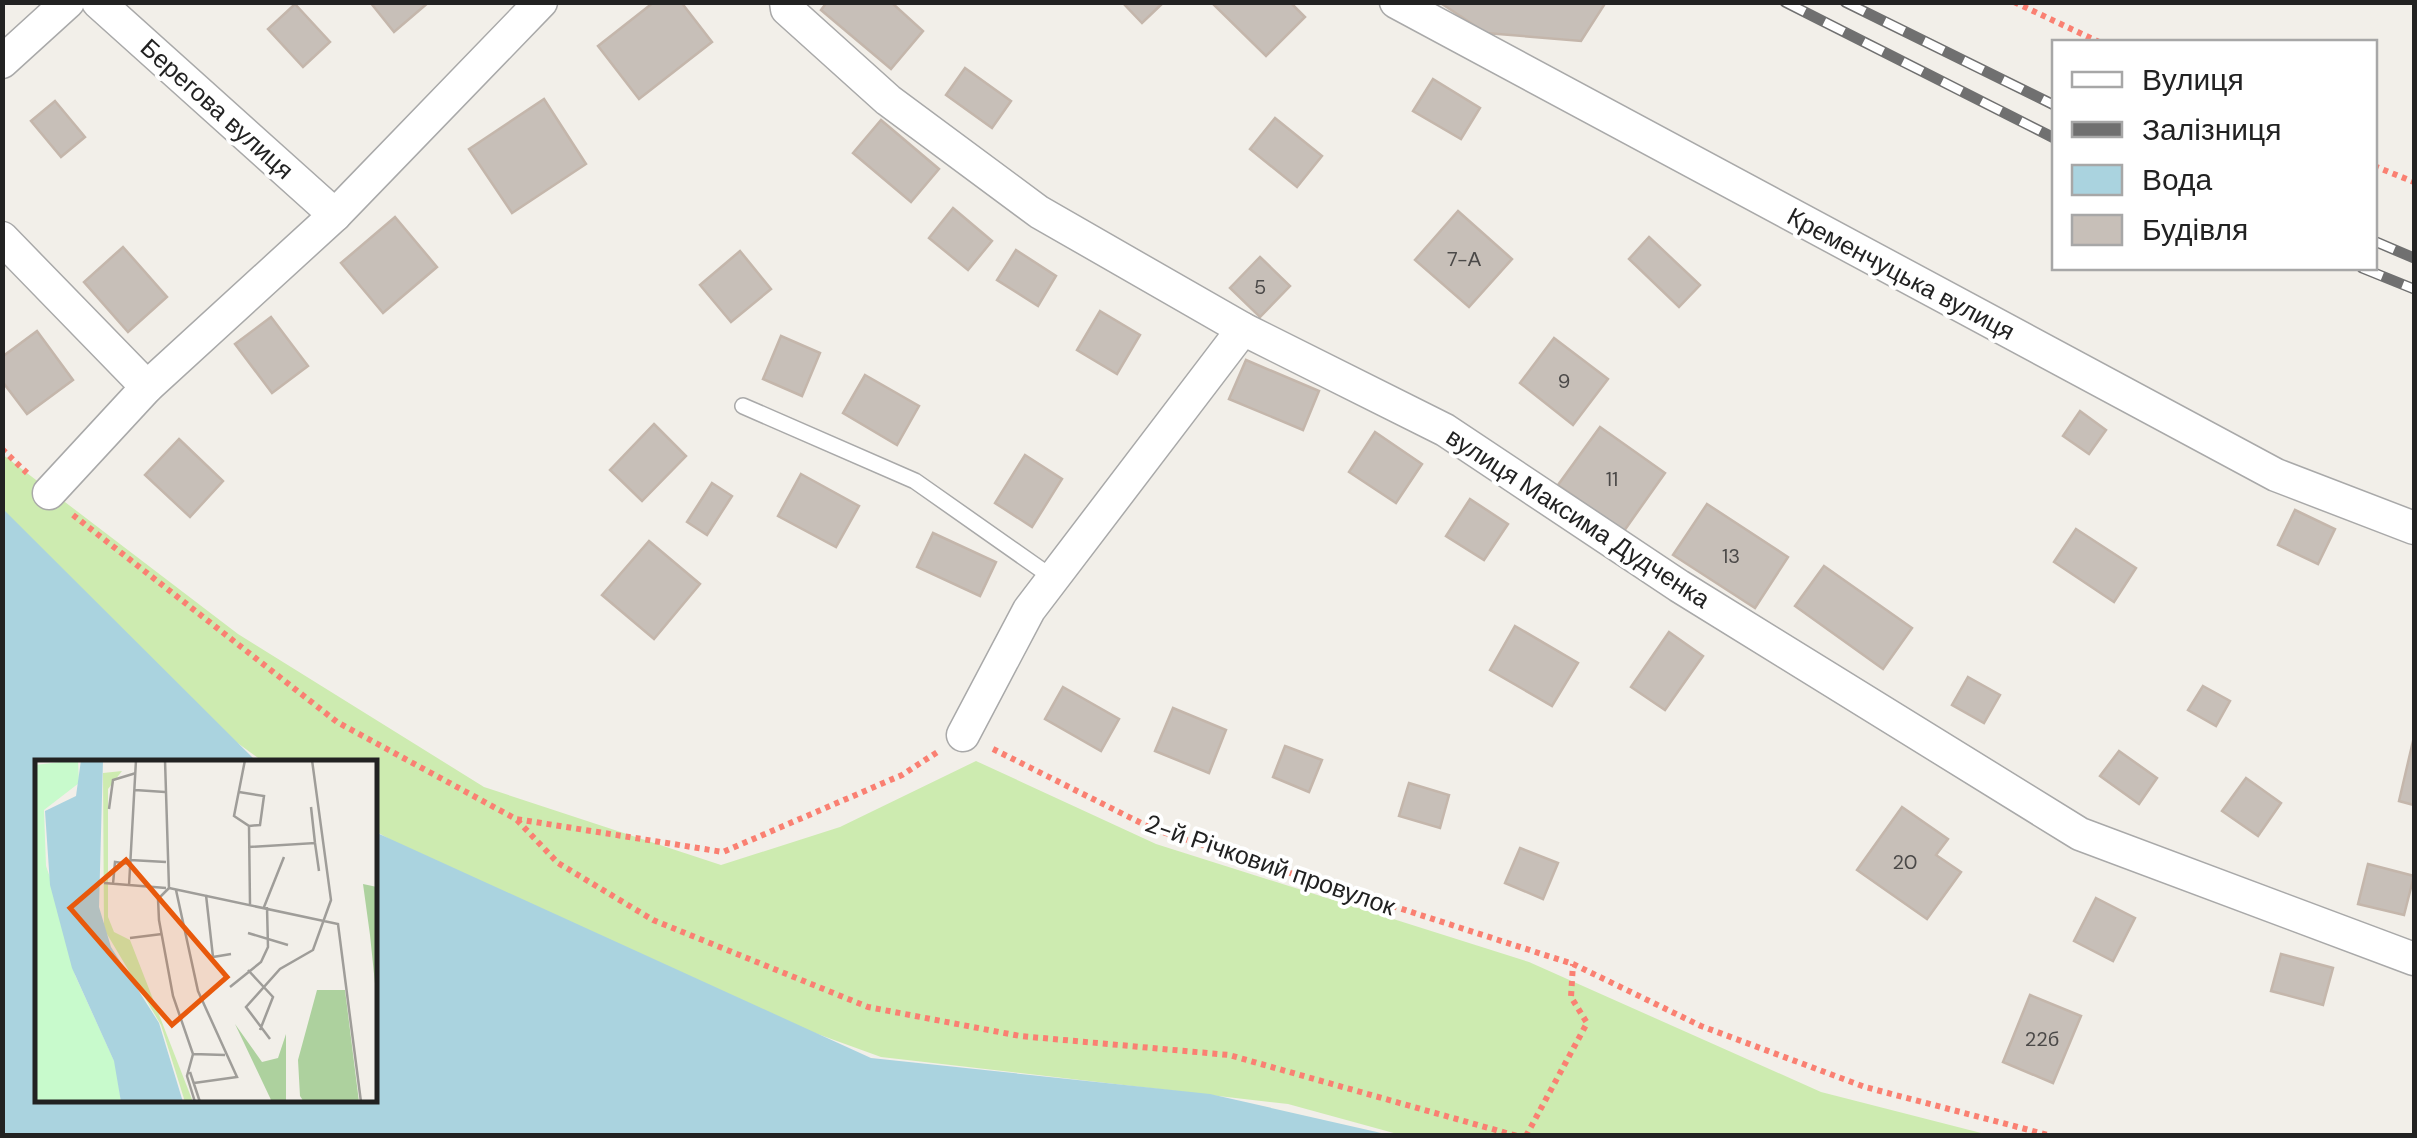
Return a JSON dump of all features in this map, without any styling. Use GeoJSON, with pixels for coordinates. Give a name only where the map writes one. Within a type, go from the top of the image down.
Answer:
{"type":"FeatureCollection","features":[{"type":"Feature","properties":{"kind":"street"},"geometry":{"type":"LineString","coordinates":[[2,62],[68,2]]}},
{"type":"Feature","properties":{"kind":"street","name":"Берегова вулиця"},"geometry":{"type":"LineString","coordinates":[[98,2],[335,215]]}},
{"type":"Feature","properties":{"kind":"street"},"geometry":{"type":"LineString","coordinates":[[49,494],[147,388],[335,215],[541,2]]}},
{"type":"Feature","properties":{"kind":"street","name":"вулиця Максима Дудченка"},"geometry":{"type":"LineString","coordinates":[[786,2],[787,9],[888,100],[1039,212],[1244,329],[1445,430],[1680,586],[2080,834],[2414,958]]}},
{"type":"Feature","properties":{"kind":"street","name":"Кременчуцька вулиця"},"geometry":{"type":"LineString","coordinates":[[1396,2],[2276,476],[2414,528]]}},
{"type":"Feature","properties":{"kind":"street"},"geometry":{"type":"LineString","coordinates":[[2,238],[147,388]]}},
{"type":"Feature","properties":{"kind":"street"},"geometry":{"type":"LineString","coordinates":[[963,735],[1029,610],[1244,329]]}},
{"type":"Feature","properties":{"kind":"lane"},"geometry":{"type":"LineString","coordinates":[[743,406],[915,482],[1053,578]]}},
{"type":"Feature","properties":{"kind":"path"},"geometry":{"type":"LineString","coordinates":[[2014,2],[2095,40]]}},
{"type":"Feature","properties":{"kind":"path"},"geometry":{"type":"LineString","coordinates":[[2377,167],[2414,182]]}},
{"type":"Feature","properties":{"kind":"path"},"geometry":{"type":"LineString","coordinates":[[2,450],[98,540],[337,722],[516,818],[558,863],[653,920],[868,1007],[1020,1036],[1229,1054],[1517,1136]]}},
{"type":"Feature","properties":{"kind":"path"},"geometry":{"type":"LineString","coordinates":[[516,818],[723,852],[902,774],[963,735]]}},
{"type":"Feature","properties":{"kind":"path","name":"2-й Річковий провулок"},"geometry":{"type":"LineString","coordinates":[[963,735],[1154,829],[1573,964],[1701,1026],[1865,1087],[2052,1136]]}},
{"type":"Feature","properties":{"kind":"path"},"geometry":{"type":"LineString","coordinates":[[1526,1136],[1587,1023],[1571,997],[1573,964]]}},
{"type":"Feature","properties":{"kind":"green space"},"geometry":{"type":"Polygon","coordinates":[[[2,454],[238,634],[484,787],[721,865],[840,827],[976,761],[1156,844],[1529,962],[1821,1092],[1989,1135],[1401,1135],[1288,1104],[881,1057],[583,949],[378,833],[378,760],[261,760],[180,701],[3,517],[2,454]]]}},
{"type":"Feature","properties":{"kind":"water"},"geometry":{"type":"Polygon","coordinates":[[[2,508],[255,760],[35,760],[35,1103],[378,1103],[378,833],[871,1058],[1210,1094],[1390,1135],[3,1135],[2,508]]]}},
{"type":"Feature","properties":{"kind":"building"},"geometry":{"type":"Polygon","coordinates":[[[370,2],[429,2],[394,32],[370,2]]]}},
{"type":"Feature","properties":{"kind":"building"},"geometry":{"type":"Polygon","coordinates":[[[654,2],[681,2],[712,42],[639,99],[598,46],[654,2]]]}},
{"type":"Feature","properties":{"kind":"building"},"geometry":{"type":"Polygon","coordinates":[[[827,2],[891,2],[923,31],[891,69],[821,10],[827,2]]]}},
{"type":"Feature","properties":{"kind":"building"},"geometry":{"type":"Polygon","coordinates":[[[1122,2],[1164,2],[1142,23],[1122,2]]]}},
{"type":"Feature","properties":{"kind":"building"},"geometry":{"type":"Polygon","coordinates":[[[1211,2],[1290,2],[1305,17],[1266,56],[1211,2]]]}},
{"type":"Feature","properties":{"kind":"building"},"geometry":{"type":"Polygon","coordinates":[[[1439,2],[1606,2],[1581,41],[1486,33],[1439,2]]]}},
{"type":"Feature","properties":{"kind":"building"},"geometry":{"type":"Polygon","coordinates":[[[295,4],[330,42],[303,67],[268,29],[295,4]]]}},
{"type":"Feature","properties":{"kind":"building"},"geometry":{"type":"Polygon","coordinates":[[[965,68],[1011,101],[992,128],[946,95],[965,68]]]}},
{"type":"Feature","properties":{"kind":"building"},"geometry":{"type":"Polygon","coordinates":[[[1433,79],[1480,108],[1461,139],[1413,111],[1433,79]]]}},
{"type":"Feature","properties":{"kind":"building"},"geometry":{"type":"Polygon","coordinates":[[[544,99],[586,164],[512,213],[469,149],[544,99]]]}},
{"type":"Feature","properties":{"kind":"building"},"geometry":{"type":"Polygon","coordinates":[[[55,101],[85,137],[61,157],[31,121],[55,101]]]}},
{"type":"Feature","properties":{"kind":"building"},"geometry":{"type":"Polygon","coordinates":[[[1275,118],[1322,156],[1297,187],[1250,149],[1275,118]]]}},
{"type":"Feature","properties":{"kind":"building"},"geometry":{"type":"Polygon","coordinates":[[[881,120],[939,169],[911,202],[853,153],[881,120]]]}},
{"type":"Feature","properties":{"kind":"building"},"geometry":{"type":"Polygon","coordinates":[[[953,208],[992,241],[968,270],[929,238],[953,208]]]}},
{"type":"Feature","properties":{"kind":"building"},"geometry":{"type":"Polygon","coordinates":[[[1458,211],[1512,259],[1469,307],[1415,260],[1458,211]]]}},
{"type":"Feature","properties":{"kind":"building"},"geometry":{"type":"Polygon","coordinates":[[[395,217],[437,267],[383,313],[341,263],[395,217]]]}},
{"type":"Feature","properties":{"kind":"building"},"geometry":{"type":"Polygon","coordinates":[[[1649,237],[1700,285],[1679,307],[1629,259],[1649,237]]]}},
{"type":"Feature","properties":{"kind":"building"},"geometry":{"type":"Polygon","coordinates":[[[123,247],[167,297],[128,332],[84,282],[123,247]]]}},
{"type":"Feature","properties":{"kind":"building"},"geometry":{"type":"Polygon","coordinates":[[[1016,250],[1056,276],[1038,306],[997,280],[1016,250]]]}},
{"type":"Feature","properties":{"kind":"building"},"geometry":{"type":"Polygon","coordinates":[[[740,251],[771,289],[731,322],[700,285],[740,251]]]}},
{"type":"Feature","properties":{"kind":"building"},"geometry":{"type":"Polygon","coordinates":[[[1260,257],[1290,286],[1260,317],[1230,288],[1260,257]]]}},
{"type":"Feature","properties":{"kind":"building"},"geometry":{"type":"Polygon","coordinates":[[[1100,311],[1140,335],[1117,374],[1077,350],[1100,311]]]}},
{"type":"Feature","properties":{"kind":"building"},"geometry":{"type":"Polygon","coordinates":[[[271,317],[308,366],[272,393],[235,344],[271,317]]]}},
{"type":"Feature","properties":{"kind":"building"},"geometry":{"type":"Polygon","coordinates":[[[37,331],[73,380],[27,414],[2,381],[2,357],[37,331]]]}},
{"type":"Feature","properties":{"kind":"building"},"geometry":{"type":"Polygon","coordinates":[[[781,336],[820,353],[802,396],[763,379],[781,336]]]}},
{"type":"Feature","properties":{"kind":"building"},"geometry":{"type":"Polygon","coordinates":[[[1554,338],[1608,379],[1573,425],[1520,383],[1554,338]]]}},
{"type":"Feature","properties":{"kind":"building"},"geometry":{"type":"Polygon","coordinates":[[[1246,360],[1319,391],[1303,430],[1229,399],[1246,360]]]}},
{"type":"Feature","properties":{"kind":"building"},"geometry":{"type":"Polygon","coordinates":[[[865,375],[919,406],[897,445],[843,413],[865,375]]]}},
{"type":"Feature","properties":{"kind":"building"},"geometry":{"type":"Polygon","coordinates":[[[2080,411],[2106,430],[2089,454],[2063,436],[2080,411]]]}},
{"type":"Feature","properties":{"kind":"building"},"geometry":{"type":"Polygon","coordinates":[[[654,424],[686,456],[642,501],[610,470],[654,424]]]}},
{"type":"Feature","properties":{"kind":"building"},"geometry":{"type":"Polygon","coordinates":[[[1600,427],[1665,473],[1624,531],[1558,485],[1600,427]]]}},
{"type":"Feature","properties":{"kind":"building"},"geometry":{"type":"Polygon","coordinates":[[[1375,432],[1422,464],[1396,503],[1349,472],[1375,432]]]}},
{"type":"Feature","properties":{"kind":"building"},"geometry":{"type":"Polygon","coordinates":[[[179,439],[223,481],[190,517],[145,475],[179,439]]]}},
{"type":"Feature","properties":{"kind":"building"},"geometry":{"type":"Polygon","coordinates":[[[1025,455],[1062,479],[1032,527],[995,503],[1025,455]]]}},
{"type":"Feature","properties":{"kind":"building"},"geometry":{"type":"Polygon","coordinates":[[[801,474],[859,506],[836,547],[778,516],[801,474]]]}},
{"type":"Feature","properties":{"kind":"building"},"geometry":{"type":"Polygon","coordinates":[[[712,483],[732,496],[707,535],[687,522],[712,483]]]}},
{"type":"Feature","properties":{"kind":"building"},"geometry":{"type":"Polygon","coordinates":[[[1470,499],[1508,524],[1484,560],[1446,536],[1470,499]]]}},
{"type":"Feature","properties":{"kind":"building"},"geometry":{"type":"Polygon","coordinates":[[[1707,504],[1788,557],[1755,608],[1673,555],[1707,504]]]}},
{"type":"Feature","properties":{"kind":"building"},"geometry":{"type":"Polygon","coordinates":[[[2295,510],[2335,529],[2318,564],[2278,545],[2295,510]]]}},
{"type":"Feature","properties":{"kind":"building"},"geometry":{"type":"Polygon","coordinates":[[[2076,529],[2136,568],[2114,602],[2054,562],[2076,529]]]}},
{"type":"Feature","properties":{"kind":"building"},"geometry":{"type":"Polygon","coordinates":[[[933,533],[996,562],[980,596],[917,567],[933,533]]]}},
{"type":"Feature","properties":{"kind":"building"},"geometry":{"type":"Polygon","coordinates":[[[649,541],[700,584],[654,639],[602,595],[649,541]]]}},
{"type":"Feature","properties":{"kind":"building"},"geometry":{"type":"Polygon","coordinates":[[[1824,566],[1912,628],[1883,669],[1795,606],[1824,566]]]}},
{"type":"Feature","properties":{"kind":"building"},"geometry":{"type":"Polygon","coordinates":[[[1515,626],[1578,663],[1552,706],[1490,670],[1515,626]]]}},
{"type":"Feature","properties":{"kind":"building"},"geometry":{"type":"Polygon","coordinates":[[[1669,632],[1703,656],[1665,710],[1631,687],[1669,632]]]}},
{"type":"Feature","properties":{"kind":"building"},"geometry":{"type":"Polygon","coordinates":[[[1968,677],[2000,695],[1984,723],[1952,705],[1968,677]]]}},
{"type":"Feature","properties":{"kind":"building"},"geometry":{"type":"Polygon","coordinates":[[[2203,686],[2230,701],[2216,726],[2188,710],[2203,686]]]}},
{"type":"Feature","properties":{"kind":"building"},"geometry":{"type":"Polygon","coordinates":[[[1063,687],[1119,719],[1101,751],[1045,719],[1063,687]]]}},
{"type":"Feature","properties":{"kind":"building"},"geometry":{"type":"Polygon","coordinates":[[[1173,708],[1226,730],[1209,773],[1155,751],[1173,708]]]}},
{"type":"Feature","properties":{"kind":"building"},"geometry":{"type":"Polygon","coordinates":[[[2414,741],[2414,805],[2399,801],[2414,741]]]}},
{"type":"Feature","properties":{"kind":"building"},"geometry":{"type":"Polygon","coordinates":[[[1285,746],[1322,760],[1309,792],[1273,777],[1285,746]]]}},
{"type":"Feature","properties":{"kind":"building"},"geometry":{"type":"Polygon","coordinates":[[[2119,751],[2157,778],[2139,804],[2100,776],[2119,751]]]}},
{"type":"Feature","properties":{"kind":"building"},"geometry":{"type":"Polygon","coordinates":[[[2246,778],[2281,803],[2258,836],[2222,811],[2246,778]]]}},
{"type":"Feature","properties":{"kind":"building"},"geometry":{"type":"Polygon","coordinates":[[[1409,783],[1449,795],[1440,828],[1399,816],[1409,783]]]}},
{"type":"Feature","properties":{"kind":"building"},"geometry":{"type":"Polygon","coordinates":[[[1902,807],[1948,839],[1936,855],[1961,872],[1927,919],[1857,870],[1902,807]]]}},
{"type":"Feature","properties":{"kind":"building"},"geometry":{"type":"Polygon","coordinates":[[[1520,848],[1558,863],[1543,899],[1505,883],[1520,848]]]}},
{"type":"Feature","properties":{"kind":"building"},"geometry":{"type":"Polygon","coordinates":[[[2368,864],[2414,876],[2404,915],[2358,904],[2368,864]]]}},
{"type":"Feature","properties":{"kind":"building"},"geometry":{"type":"Polygon","coordinates":[[[2096,898],[2135,918],[2113,961],[2074,941],[2096,898]]]}},
{"type":"Feature","properties":{"kind":"building"},"geometry":{"type":"Polygon","coordinates":[[[2281,954],[2333,968],[2323,1005],[2271,991],[2281,954]]]}},
{"type":"Feature","properties":{"kind":"building"},"geometry":{"type":"Polygon","coordinates":[[[2030,995],[2081,1016],[2053,1083],[2003,1062],[2030,995]]]}},
{"type":"Feature","properties":{"kind":"railway"},"geometry":{"type":"LineString","coordinates":[[1785,2],[2052,137]]}},
{"type":"Feature","properties":{"kind":"railway"},"geometry":{"type":"LineString","coordinates":[[1845,2],[2052,104]]}},
{"type":"Feature","properties":{"kind":"railway"},"geometry":{"type":"LineString","coordinates":[[2377,242],[2414,258]]}},
{"type":"Feature","properties":{"kind":"railway"},"geometry":{"type":"LineString","coordinates":[[2367,270],[2414,289]]}}]}
